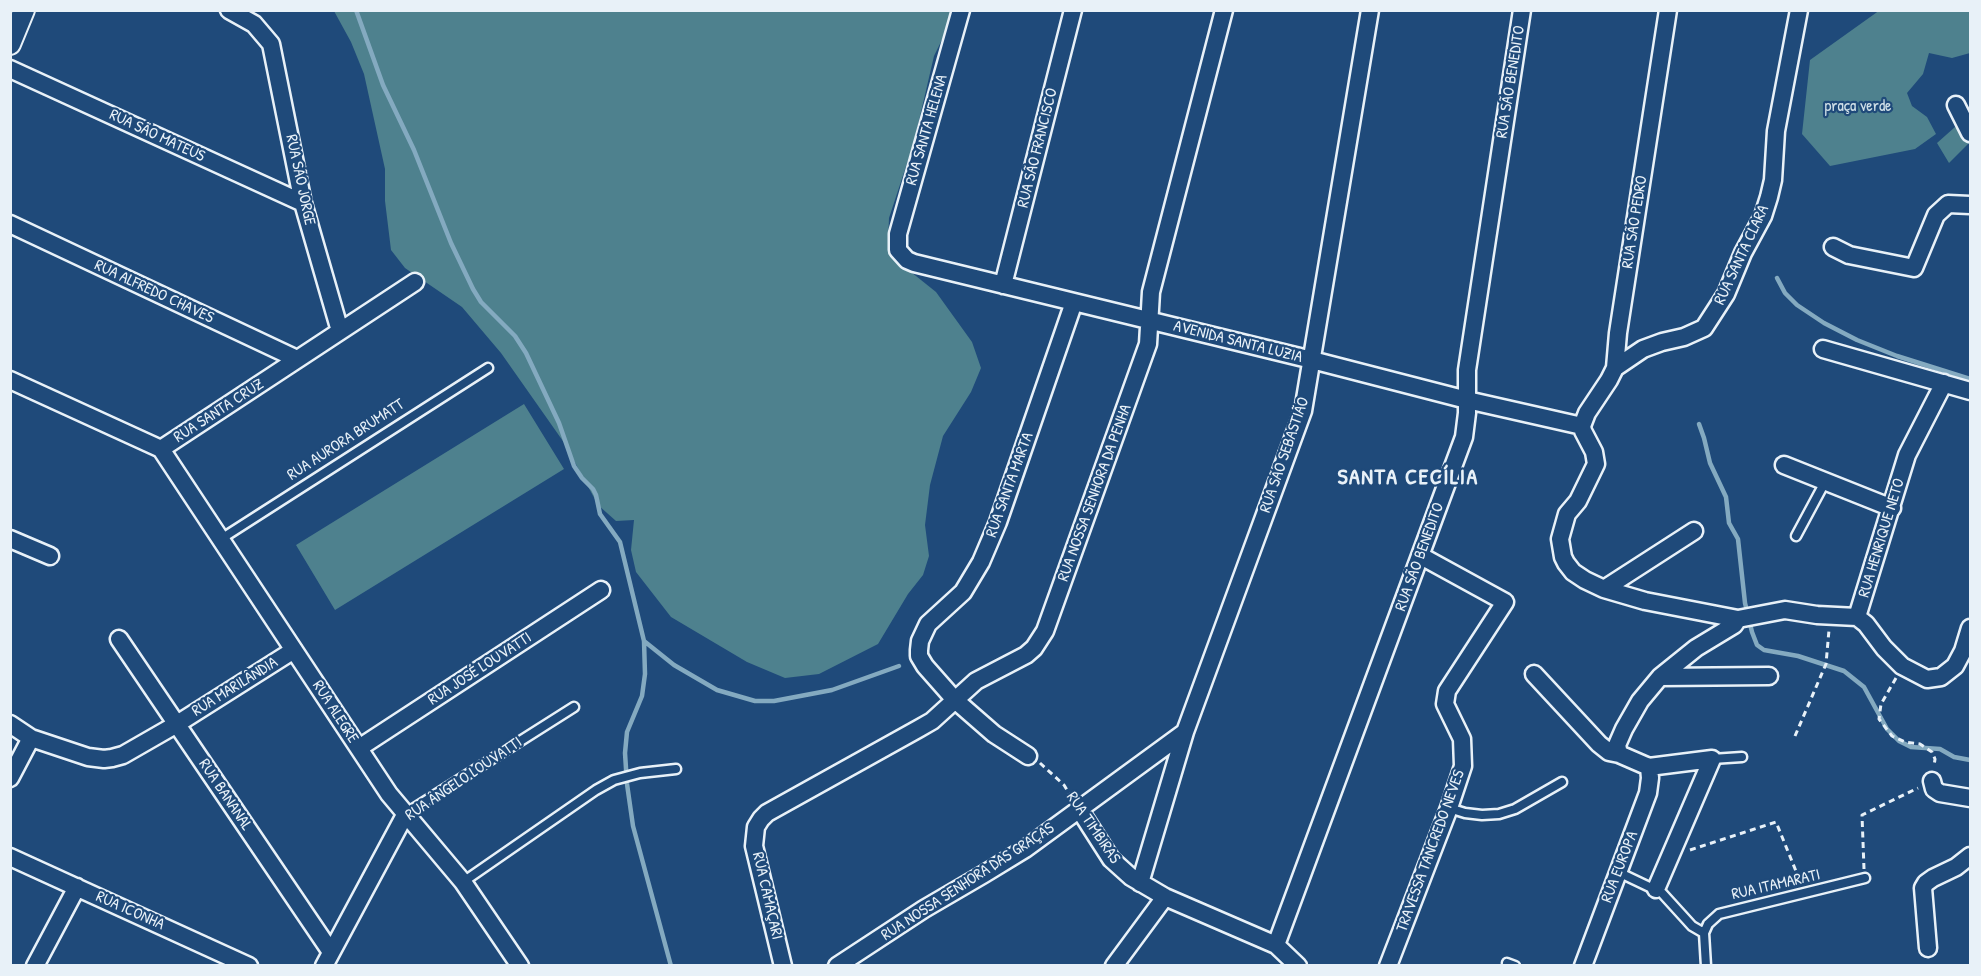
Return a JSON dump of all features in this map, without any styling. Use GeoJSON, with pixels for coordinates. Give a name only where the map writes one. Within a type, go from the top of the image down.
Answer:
{"type":"FeatureCollection","features":[{"type":"Feature","properties":{"kind":"street"},"geometry":{"type":"LineString","coordinates":[[10,44],[24,10]]}},
{"type":"Feature","properties":{"kind":"street","name":"RUA SÃO JORGE"},"geometry":{"type":"LineString","coordinates":[[229,10],[247,18],[261,30],[271,44],[303,203],[340,331]]}},
{"type":"Feature","properties":{"kind":"street","name":"RUA SANTA HELENA"},"geometry":{"type":"LineString","coordinates":[[898,250],[898,234],[961,10]]}},
{"type":"Feature","properties":{"kind":"street","name":"RUA SÃO FRANCISCO"},"geometry":{"type":"LineString","coordinates":[[1004,285],[1073,10]]}},
{"type":"Feature","properties":{"kind":"street","name":"RUA NOSSA SENHORA DA PENHA"},"geometry":{"type":"LineString","coordinates":[[756,827],[767,813],[932,721],[976,681],[1026,655],[1045,632],[1148,344],[1151,292],[1224,10]]}},
{"type":"Feature","properties":{"kind":"street","name":"RUA SÃO SEBASTIÃO"},"geometry":{"type":"LineString","coordinates":[[1140,884],[1185,732],[1303,411],[1370,10]]}},
{"type":"Feature","properties":{"kind":"street","name":"RUA SÃO BENEDITO"},"geometry":{"type":"LineString","coordinates":[[1276,945],[1464,437],[1467,424],[1467,370],[1522,10]]}},
{"type":"Feature","properties":{"kind":"street","name":"RUA SÃO PEDRO"},"geometry":{"type":"LineString","coordinates":[[1582,426],[1587,413],[1615,368],[1668,10]]}},
{"type":"Feature","properties":{"kind":"street","name":"RUA SANTA CLARA"},"geometry":{"type":"LineString","coordinates":[[1615,368],[1643,349],[1684,337],[1704,328],[1726,294],[1743,253],[1763,216],[1769,197],[1773,180],[1776,131],[1799,10]]}},
{"type":"Feature","properties":{"kind":"street","name":"RUA SÃO MATEUS"},"geometry":{"type":"LineString","coordinates":[[10,69],[303,203]]}},
{"type":"Feature","properties":{"kind":"street"},"geometry":{"type":"LineString","coordinates":[[1956,105],[1971,133]]}},
{"type":"Feature","properties":{"kind":"street"},"geometry":{"type":"LineString","coordinates":[[1833,247],[1849,255],[1914,268],[1936,215],[1948,204],[1971,205]]}},
{"type":"Feature","properties":{"kind":"street","name":"RUA ALFREDO CHAVES"},"geometry":{"type":"LineString","coordinates":[[10,224],[297,359]]}},
{"type":"Feature","properties":{"kind":"street","name":"AVENIDA SANTA LUZIA"},"geometry":{"type":"LineString","coordinates":[[898,250],[907,260],[914,263],[1467,400],[1582,426]]}},
{"type":"Feature","properties":{"kind":"street","name":"RUA SANTA CRUZ"},"geometry":{"type":"LineString","coordinates":[[10,380],[161,449],[415,282]]}},
{"type":"Feature","properties":{"kind":"street","name":"RUA SANTA MARTA"},"geometry":{"type":"LineString","coordinates":[[954,700],[919,656],[921,641],[928,624],[963,592],[981,562],[998,522],[1074,302]]}},
{"type":"Feature","properties":{"kind":"street"},"geometry":{"type":"LineString","coordinates":[[1823,349],[1971,391]]}},
{"type":"Feature","properties":{"kind":"street","name":"RUA HENRIQUE NETO"},"geometry":{"type":"LineString","coordinates":[[1738,619],[1785,610],[1857,617],[1907,455],[1944,383]]}},
{"type":"Feature","properties":{"kind":"street"},"geometry":{"type":"LineString","coordinates":[[1582,426],[1594,452],[1596,464],[1578,501],[1571,508],[1564,522],[1560,548],[1569,568],[1604,589],[1645,601],[1738,619],[1734,625],[1696,648],[1660,676],[1640,701],[1624,729],[1617,745],[1619,754]]}},
{"type":"Feature","properties":{"kind":"street","name":"RUA ALEGRE"},"geometry":{"type":"LineString","coordinates":[[161,449],[405,815],[463,882],[520,966]]}},
{"type":"Feature","properties":{"kind":"street"},"geometry":{"type":"LineString","coordinates":[[1784,465],[1892,508]]}},
{"type":"Feature","properties":{"kind":"street"},"geometry":{"type":"LineString","coordinates":[[1604,589],[1694,531]]}},
{"type":"Feature","properties":{"kind":"street"},"geometry":{"type":"LineString","coordinates":[[10,539],[51,556]]}},
{"type":"Feature","properties":{"kind":"street","name":"TRAVESSA TANCREDO NEVES"},"geometry":{"type":"LineString","coordinates":[[1388,966],[1463,766],[1462,739],[1457,725],[1447,710],[1446,691],[1505,602],[1421,556]]}},
{"type":"Feature","properties":{"kind":"street","name":"RUA JOSÉ LOUVATTI"},"geometry":{"type":"LineString","coordinates":[[359,748],[601,591]]}},
{"type":"Feature","properties":{"kind":"street"},"geometry":{"type":"LineString","coordinates":[[1857,617],[1866,624],[1884,648],[1902,666],[1927,679],[1941,677],[1955,666],[1971,628]]}},
{"type":"Feature","properties":{"kind":"street","name":"RUA BANANAL"},"geometry":{"type":"LineString","coordinates":[[119,639],[177,724],[327,959]]}},
{"type":"Feature","properties":{"kind":"street","name":"RUA MARILÂNDIA"},"geometry":{"type":"LineString","coordinates":[[10,723],[31,738],[88,757],[104,759],[123,755],[177,724],[294,650]]}},
{"type":"Feature","properties":{"kind":"street"},"geometry":{"type":"LineString","coordinates":[[1534,674],[1609,752],[1649,767],[1712,759]]}},
{"type":"Feature","properties":{"kind":"street"},"geometry":{"type":"LineString","coordinates":[[1660,676],[1769,676]]}},
{"type":"Feature","properties":{"kind":"street"},"geometry":{"type":"LineString","coordinates":[[954,700],[994,734],[1028,756]]}},
{"type":"Feature","properties":{"kind":"street","name":"RUA NOSSA SENHORA DAS GRAÇAS"},"geometry":{"type":"LineString","coordinates":[[837,966],[924,909],[1025,849],[1185,732]]}},
{"type":"Feature","properties":{"kind":"street"},"geometry":{"type":"LineString","coordinates":[[10,778],[31,738]]}},
{"type":"Feature","properties":{"kind":"street"},"geometry":{"type":"LineString","coordinates":[[1656,889],[1712,759]]}},
{"type":"Feature","properties":{"kind":"street","name":"RUA EUROPA"},"geometry":{"type":"LineString","coordinates":[[1583,966],[1648,793],[1649,767]]}},
{"type":"Feature","properties":{"kind":"street"},"geometry":{"type":"LineString","coordinates":[[1932,781],[1934,789],[1940,793],[1971,798]]}},
{"type":"Feature","properties":{"kind":"street","name":"RUA TIMBIRAS"},"geometry":{"type":"LineString","coordinates":[[1079,810],[1111,859],[1140,884],[1276,945],[1298,966]]}},
{"type":"Feature","properties":{"kind":"street","name":"RUA ÂNGELO LOUVATTI"},"geometry":{"type":"LineString","coordinates":[[327,959],[405,815]]}},
{"type":"Feature","properties":{"kind":"street","name":"RUA CAMAÇARI"},"geometry":{"type":"LineString","coordinates":[[756,827],[754,846],[783,966]]}},
{"type":"Feature","properties":{"kind":"street"},"geometry":{"type":"LineString","coordinates":[[1928,948],[1923,888],[1933,878],[1956,867],[1971,856]]}},
{"type":"Feature","properties":{"kind":"street","name":"RUA ICONHA"},"geometry":{"type":"LineString","coordinates":[[10,857],[249,966]]}},
{"type":"Feature","properties":{"kind":"street"},"geometry":{"type":"LineString","coordinates":[[35,966],[77,887]]}},
{"type":"Feature","properties":{"kind":"street"},"geometry":{"type":"LineString","coordinates":[[1114,966],[1165,897]]}},
{"type":"Feature","properties":{"kind":"lane","name":"RUA AURORA BRUMATT"},"geometry":{"type":"LineString","coordinates":[[221,539],[488,368]]}},
{"type":"Feature","properties":{"kind":"lane"},"geometry":{"type":"LineString","coordinates":[[1796,536],[1825,482]]}},
{"type":"Feature","properties":{"kind":"lane","name":"RUA ÂNGELO LOUVATTI"},"geometry":{"type":"LineString","coordinates":[[405,815],[574,707]]}},
{"type":"Feature","properties":{"kind":"lane"},"geometry":{"type":"LineString","coordinates":[[1712,759],[1742,758]]}},
{"type":"Feature","properties":{"kind":"lane"},"geometry":{"type":"LineString","coordinates":[[463,882],[614,780],[640,772],[676,769]]}},
{"type":"Feature","properties":{"kind":"lane"},"geometry":{"type":"LineString","coordinates":[[1449,808],[1465,813],[1498,814],[1515,809],[1562,782]]}},
{"type":"Feature","properties":{"kind":"lane"},"geometry":{"type":"LineString","coordinates":[[1618,872],[1656,889],[1672,902],[1692,926],[1704,933],[1706,966]]}},
{"type":"Feature","properties":{"kind":"lane","name":"RUA ITAMARATI"},"geometry":{"type":"LineString","coordinates":[[1704,933],[1711,920],[1725,912],[1865,878]]}},
{"type":"Feature","properties":{"kind":"path"},"geometry":{"type":"LineString","coordinates":[[1795,736],[1826,664],[1830,616]]}},
{"type":"Feature","properties":{"kind":"path"},"geometry":{"type":"LineString","coordinates":[[1865,878],[1862,815],[1932,781],[1935,759],[1932,752],[1920,744],[1905,742],[1892,736],[1880,719],[1881,704],[1899,672]]}},
{"type":"Feature","properties":{"kind":"path","name":"RUA TIMBIRAS"},"geometry":{"type":"LineString","coordinates":[[1028,756],[1064,785],[1079,810]]}},
{"type":"Feature","properties":{"kind":"path"},"geometry":{"type":"LineString","coordinates":[[1670,856],[1776,822],[1805,894]]}},
{"type":"Feature","properties":{"kind":"green space","name":"praça verde"},"geometry":{"type":"Polygon","coordinates":[[[1880,10],[1970,11],[1970,53],[1952,58],[1929,53],[1923,74],[1907,93],[1912,106],[1927,117],[1936,134],[1915,149],[1830,166],[1802,134],[1810,60],[1880,10]]]}},
{"type":"Feature","properties":{"kind":"green space"},"geometry":{"type":"Polygon","coordinates":[[[334,11],[956,11],[934,56],[914,142],[889,218],[888,242],[891,256],[936,292],[972,342],[981,368],[971,392],[943,436],[930,485],[925,525],[929,556],[923,575],[908,594],[878,644],[819,674],[785,678],[747,662],[671,617],[636,572],[631,550],[634,520],[616,521],[598,505],[565,444],[501,353],[462,307],[405,268],[391,250],[385,201],[385,169],[364,74],[351,42],[334,11]]]}},
{"type":"Feature","properties":{"kind":"green space"},"geometry":{"type":"Polygon","coordinates":[[[1955,127],[1964,133],[1969,143],[1949,163],[1937,143],[1955,127]]]}},
{"type":"Feature","properties":{"kind":"green space"},"geometry":{"type":"Polygon","coordinates":[[[524,404],[564,469],[335,610],[296,545],[524,404]]]}},
{"type":"Feature","properties":{"kind":"waterway"},"geometry":{"type":"LineString","coordinates":[[356,10],[383,85],[414,150],[451,243],[473,289],[481,302],[515,336],[526,353],[559,423],[574,466],[593,489],[600,514],[620,542],[644,641],[645,674],[642,696],[627,732],[625,753],[627,784],[633,826],[671,966]]}},
{"type":"Feature","properties":{"kind":"waterway"},"geometry":{"type":"LineString","coordinates":[[1777,278],[1785,293],[1797,305],[1824,323],[1857,340],[1897,356],[1970,379]]}},
{"type":"Feature","properties":{"kind":"waterway"},"geometry":{"type":"LineString","coordinates":[[1699,424],[1710,463],[1726,497],[1729,523],[1738,539],[1745,603],[1757,645],[1764,650],[1798,656],[1844,671],[1864,687],[1887,729],[1899,741],[1911,747],[1940,749],[1954,757],[1970,760]]}},
{"type":"Feature","properties":{"kind":"waterway"},"geometry":{"type":"LineString","coordinates":[[644,641],[674,665],[717,690],[755,701],[774,701],[832,690],[899,666]]}},
{"type":"Feature","properties":{"kind":"district","name":"SANTA CECÍLIA"},"geometry":{"type":"Point","coordinates":[1408,478]}}]}
